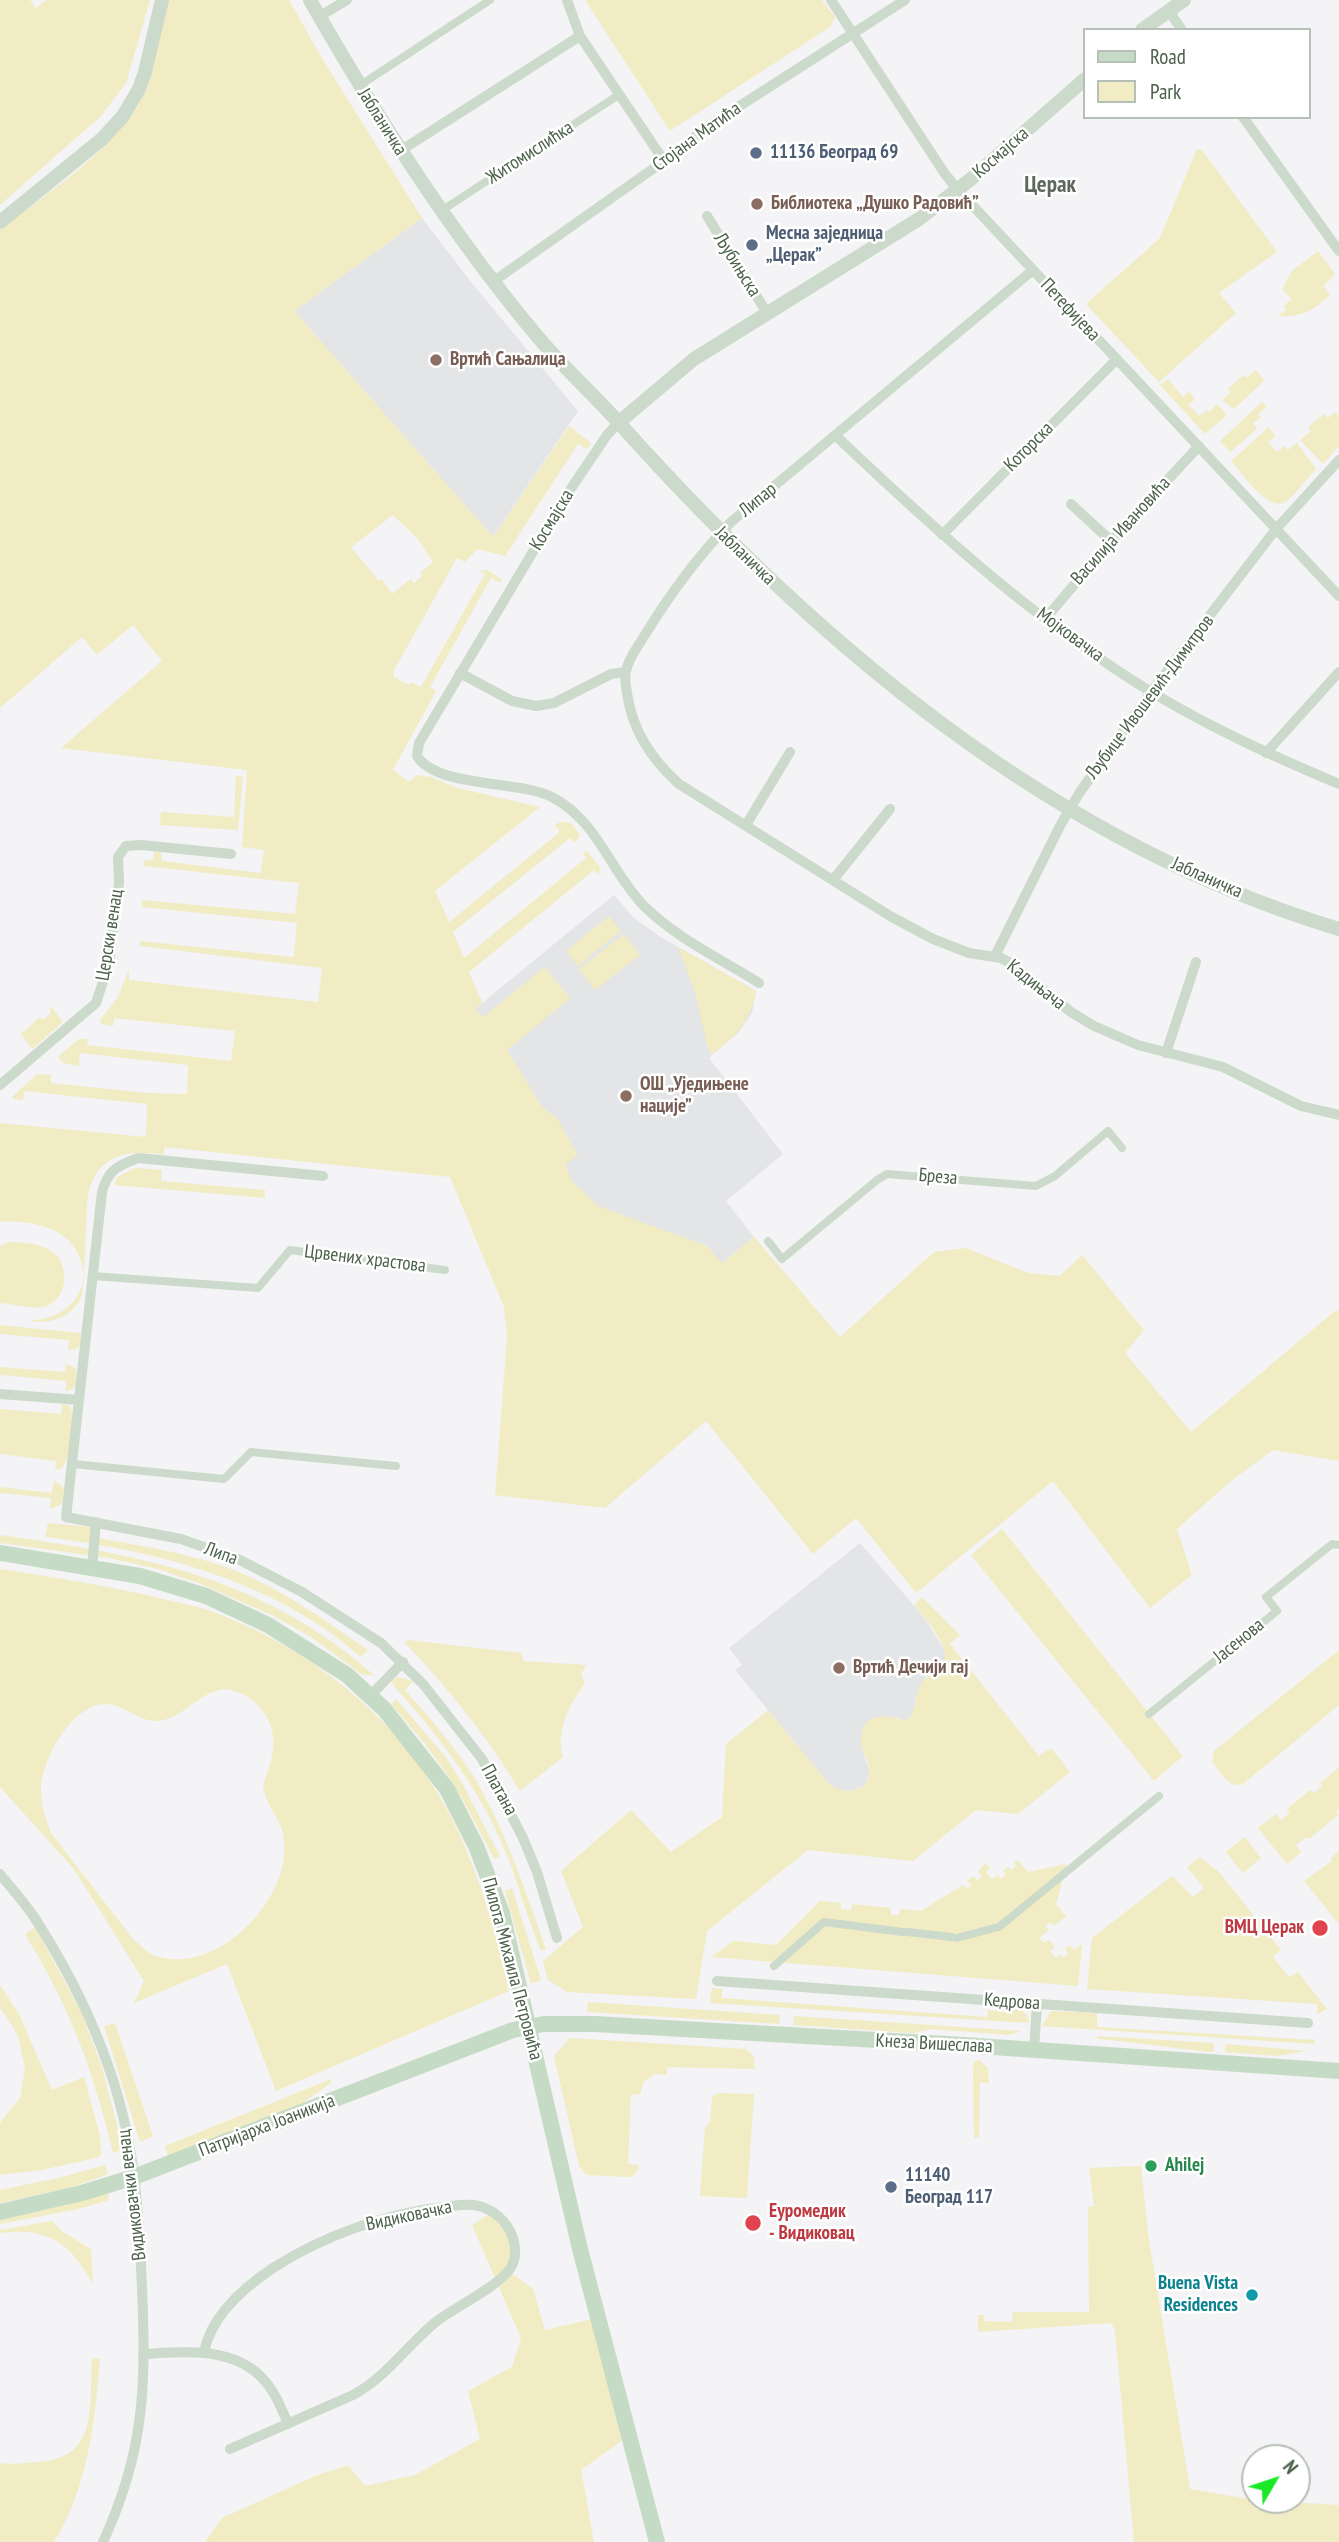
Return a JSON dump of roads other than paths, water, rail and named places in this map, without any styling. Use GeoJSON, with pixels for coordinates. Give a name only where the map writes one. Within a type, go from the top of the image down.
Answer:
{"type":"FeatureCollection","features":[{"type":"Feature","properties":{"kind":"main road","name":"Пилота Михаила Петровића"},"geometry":{"type":"LineString","coordinates":[[0,1553],[140,1576],[206,1596],[286,1636],[338,1669],[384,1709],[447,1788],[465,1819],[502,1913],[585,2272],[657,2542]]}},
{"type":"Feature","properties":{"kind":"main road","name":"Кнеза Вишеслава"},"geometry":{"type":"LineString","coordinates":[[529,2026],[558,2023],[595,2024],[1339,2071]]}},
{"type":"Feature","properties":{"kind":"main road","name":"Патријарха Јоаникија"},"geometry":{"type":"LineString","coordinates":[[0,2211],[82,2193],[134,2177],[529,2026]]}},
{"type":"Feature","properties":{"kind":"street"},"geometry":{"type":"LineString","coordinates":[[0,222],[102,139],[123,116],[135,97],[145,72],[162,0]]}},
{"type":"Feature","properties":{"kind":"street","name":"Јабланичка"},"geometry":{"type":"LineString","coordinates":[[310,0],[400,151],[441,211],[545,346],[721,533],[812,618],[905,696],[972,745],[1069,809],[1223,887],[1339,929]]}},
{"type":"Feature","properties":{"kind":"street"},"geometry":{"type":"LineString","coordinates":[[320,16],[346,0]]}},
{"type":"Feature","properties":{"kind":"street"},"geometry":{"type":"LineString","coordinates":[[359,86],[490,0]]}},
{"type":"Feature","properties":{"kind":"street"},"geometry":{"type":"LineString","coordinates":[[567,0],[580,36],[664,161]]}},
{"type":"Feature","properties":{"kind":"street","name":"Петефијева"},"geometry":{"type":"LineString","coordinates":[[831,0],[958,190],[1339,596]]}},
{"type":"Feature","properties":{"kind":"street","name":"Стојана Матића"},"geometry":{"type":"LineString","coordinates":[[494,281],[750,98],[905,0]]}},
{"type":"Feature","properties":{"kind":"street"},"geometry":{"type":"LineString","coordinates":[[1145,28],[1184,0]]}},
{"type":"Feature","properties":{"kind":"street"},"geometry":{"type":"LineString","coordinates":[[1168,10],[1181,28]]}},
{"type":"Feature","properties":{"kind":"street"},"geometry":{"type":"LineString","coordinates":[[400,151],[580,36]]}},
{"type":"Feature","properties":{"kind":"street","name":"Космајска"},"geometry":{"type":"LineString","coordinates":[[759,983],[664,924],[629,887],[588,826],[566,805],[534,790],[460,778],[425,766],[417,756],[419,744],[568,493],[618,423],[694,359],[898,233],[958,190],[1084,80]]}},
{"type":"Feature","properties":{"kind":"street","name":"Житомислићка"},"geometry":{"type":"LineString","coordinates":[[441,211],[620,94]]}},
{"type":"Feature","properties":{"kind":"street"},"geometry":{"type":"LineString","coordinates":[[1244,119],[1339,251]]}},
{"type":"Feature","properties":{"kind":"street","name":"Љубињска"},"geometry":{"type":"LineString","coordinates":[[707,216],[767,313]]}},
{"type":"Feature","properties":{"kind":"street","name":"Липар"},"geometry":{"type":"LineString","coordinates":[[625,672],[660,611],[695,563],[731,522],[1033,270]]}},
{"type":"Feature","properties":{"kind":"street","name":"Которска"},"geometry":{"type":"LineString","coordinates":[[942,535],[1117,359]]}},
{"type":"Feature","properties":{"kind":"street","name":"Мојковачка"},"geometry":{"type":"LineString","coordinates":[[836,436],[942,535],[1046,618],[1151,692],[1266,754],[1339,784]]}},
{"type":"Feature","properties":{"kind":"street","name":"Василија Ивановића"},"geometry":{"type":"LineString","coordinates":[[1046,618],[1111,541],[1199,446]]}},
{"type":"Feature","properties":{"kind":"street","name":"Љубице Ивошевић-Димитров"},"geometry":{"type":"LineString","coordinates":[[995,956],[1069,809],[1151,692],[1276,529],[1339,460]]}},
{"type":"Feature","properties":{"kind":"street"},"geometry":{"type":"LineString","coordinates":[[1071,504],[1111,541]]}},
{"type":"Feature","properties":{"kind":"street"},"geometry":{"type":"LineString","coordinates":[[460,673],[512,702],[536,706],[554,703],[611,674],[625,672]]}},
{"type":"Feature","properties":{"kind":"street","name":"Кадињача"},"geometry":{"type":"LineString","coordinates":[[625,672],[631,714],[638,733],[663,769],[697,797],[933,939],[970,953],[995,956],[1012,964],[1071,1012],[1094,1026],[1138,1045],[1223,1068],[1301,1106],[1339,1115]]}},
{"type":"Feature","properties":{"kind":"street"},"geometry":{"type":"LineString","coordinates":[[1266,754],[1339,672]]}},
{"type":"Feature","properties":{"kind":"street"},"geometry":{"type":"LineString","coordinates":[[746,825],[790,752]]}},
{"type":"Feature","properties":{"kind":"street"},"geometry":{"type":"LineString","coordinates":[[833,880],[890,809]]}},
{"type":"Feature","properties":{"kind":"street","name":"Церски венац"},"geometry":{"type":"LineString","coordinates":[[0,1085],[96,1003],[109,964],[119,882],[118,857],[121,851],[126,846],[141,845],[231,854]]}},
{"type":"Feature","properties":{"kind":"street"},"geometry":{"type":"LineString","coordinates":[[1166,1053],[1196,962]]}},
{"type":"Feature","properties":{"kind":"street","name":"Бреза"},"geometry":{"type":"LineString","coordinates":[[768,1241],[782,1259],[887,1174],[1036,1186],[1055,1176],[1108,1132],[1122,1148]]}},
{"type":"Feature","properties":{"kind":"street"},"geometry":{"type":"LineString","coordinates":[[93,1276],[106,1177],[125,1163],[138,1158],[323,1176]]}},
{"type":"Feature","properties":{"kind":"street","name":"Црвених храстова"},"geometry":{"type":"LineString","coordinates":[[93,1276],[258,1289],[290,1250],[445,1270]]}},
{"type":"Feature","properties":{"kind":"street","name":"Липа"},"geometry":{"type":"LineString","coordinates":[[93,1276],[66,1517],[181,1539],[238,1559],[318,1602],[381,1643],[403,1662]]}},
{"type":"Feature","properties":{"kind":"street"},"geometry":{"type":"LineString","coordinates":[[0,1394],[79,1400]]}},
{"type":"Feature","properties":{"kind":"street"},"geometry":{"type":"LineString","coordinates":[[73,1464],[224,1479],[251,1452],[396,1466]]}},
{"type":"Feature","properties":{"kind":"street"},"geometry":{"type":"LineString","coordinates":[[92,1567],[96,1522]]}},
{"type":"Feature","properties":{"kind":"street","name":"Јасенова"},"geometry":{"type":"LineString","coordinates":[[1149,1714],[1277,1611],[1266,1597],[1332,1544],[1339,1545]]}},
{"type":"Feature","properties":{"kind":"street"},"geometry":{"type":"LineString","coordinates":[[370,1696],[403,1662]]}},
{"type":"Feature","properties":{"kind":"street","name":"Платана"},"geometry":{"type":"LineString","coordinates":[[403,1662],[466,1736],[498,1786],[532,1861],[557,1938]]}},
{"type":"Feature","properties":{"kind":"street"},"geometry":{"type":"LineString","coordinates":[[774,1966],[824,1922],[955,1938],[997,1928],[1159,1796]]}},
{"type":"Feature","properties":{"kind":"street","name":"Видиковачки венац"},"geometry":{"type":"LineString","coordinates":[[0,1874],[35,1918],[93,2024],[113,2082],[134,2177],[140,2248],[143,2400],[137,2444],[125,2488],[103,2542]]}},
{"type":"Feature","properties":{"kind":"street","name":"Кедрова"},"geometry":{"type":"LineString","coordinates":[[717,1981],[1308,2023]]}},
{"type":"Feature","properties":{"kind":"street"},"geometry":{"type":"LineString","coordinates":[[1034,2050],[1037,2004]]}},
{"type":"Feature","properties":{"kind":"street","name":"Видиковачка"},"geometry":{"type":"LineString","coordinates":[[204,2352],[212,2326],[243,2292],[285,2261],[326,2241],[395,2215],[467,2204],[482,2207],[505,2222],[515,2248],[509,2272],[437,2322],[371,2384],[230,2449]]}},
{"type":"Feature","properties":{"kind":"street"},"geometry":{"type":"LineString","coordinates":[[143,2354],[204,2352],[228,2357],[259,2375],[272,2391],[288,2424]]}},
{"type":"Feature","properties":{"kind":"place","name":"11136 Београд 69"},"geometry":{"type":"Point","coordinates":[756,153]}},
{"type":"Feature","properties":{"kind":"place","name":"Библиотека „Душко Радовић”"},"geometry":{"type":"Point","coordinates":[757,204]}},
{"type":"Feature","properties":{"kind":"place","name":"Месна заједница „Церак”"},"geometry":{"type":"Point","coordinates":[752,245]}},
{"type":"Feature","properties":{"kind":"place","name":"Вртић Сањалица"},"geometry":{"type":"Point","coordinates":[436,360]}},
{"type":"Feature","properties":{"kind":"place","name":"ОШ „Уједињене нације”"},"geometry":{"type":"Point","coordinates":[626,1096]}},
{"type":"Feature","properties":{"kind":"place","name":"Вртић Дечији гај"},"geometry":{"type":"Point","coordinates":[839,1668]}},
{"type":"Feature","properties":{"kind":"place","name":"ВМЦ Церак"},"geometry":{"type":"Point","coordinates":[1320,1928]}},
{"type":"Feature","properties":{"kind":"place","name":"Ahilej"},"geometry":{"type":"Point","coordinates":[1151,2166]}},
{"type":"Feature","properties":{"kind":"place","name":"11140 Београд 117"},"geometry":{"type":"Point","coordinates":[891,2187]}},
{"type":"Feature","properties":{"kind":"place","name":"Еуромедик - Видиковац"},"geometry":{"type":"Point","coordinates":[753,2223]}},
{"type":"Feature","properties":{"kind":"place","name":"Buena Vista Residences"},"geometry":{"type":"Point","coordinates":[1252,2295]}},
{"type":"Feature","properties":{"kind":"district","name":"Церак"},"geometry":{"type":"Point","coordinates":[1050,185]}}]}
